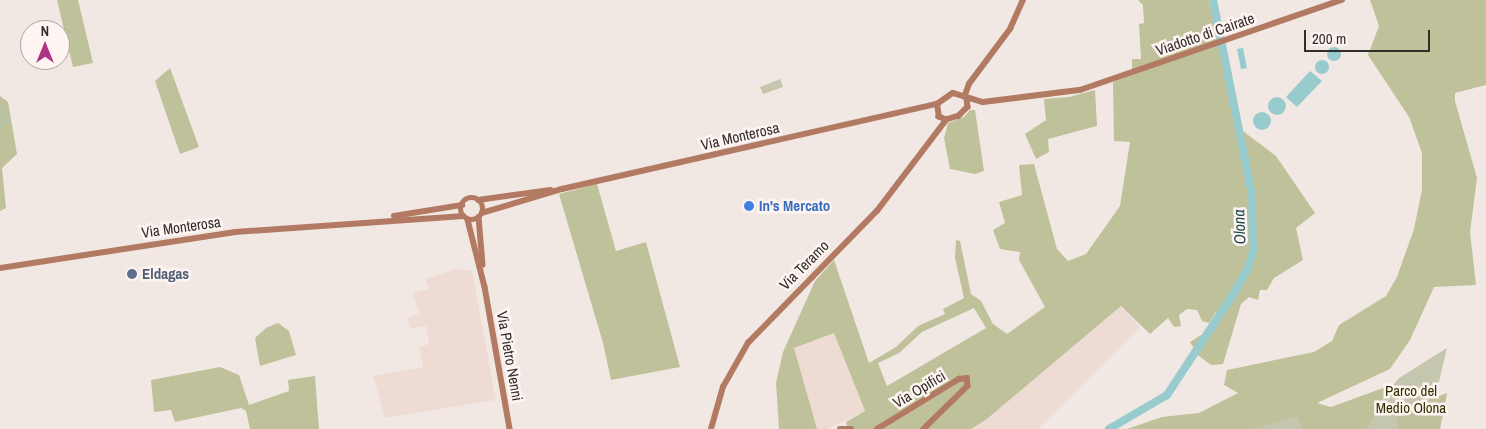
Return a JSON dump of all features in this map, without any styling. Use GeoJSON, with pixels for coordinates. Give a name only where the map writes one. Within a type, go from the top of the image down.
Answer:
{"type":"FeatureCollection","features":[{"type":"Feature","properties":{"kind":"main road"},"geometry":{"type":"LineString","coordinates":[[968,107],[966,97],[969,84],[1010,30],[1023,0]]}},
{"type":"Feature","properties":{"kind":"main road","name":"Viadotto di Cairate"},"geometry":{"type":"LineString","coordinates":[[1004,101],[1069,93],[1342,0]]}},
{"type":"Feature","properties":{"kind":"main road"},"geometry":{"type":"LineString","coordinates":[[977,74],[958,92],[948,95],[937,104],[938,114],[946,120],[959,116],[968,107],[1004,101]]}},
{"type":"Feature","properties":{"kind":"main road"},"geometry":{"type":"LineString","coordinates":[[958,92],[975,102],[1004,101]]}},
{"type":"Feature","properties":{"kind":"main road","name":"Via Monterosa"},"geometry":{"type":"LineString","coordinates":[[0,268],[235,232],[367,221],[465,218],[562,189],[854,122],[925,109],[937,104]]}},
{"type":"Feature","properties":{"kind":"main road","name":"Via Monterosa"},"geometry":{"type":"LineString","coordinates":[[925,109],[938,114]]}},
{"type":"Feature","properties":{"kind":"main road","name":"Via Teramo"},"geometry":{"type":"LineString","coordinates":[[936,131],[938,114]]}},
{"type":"Feature","properties":{"kind":"main road","name":"Via Teramo"},"geometry":{"type":"LineString","coordinates":[[711,429],[723,387],[748,343],[877,211],[946,120]]}},
{"type":"Feature","properties":{"kind":"main road","name":"Via Monterosa"},"geometry":{"type":"LineString","coordinates":[[367,221],[462,205],[469,198],[478,200],[562,189]]}},
{"type":"Feature","properties":{"kind":"main road","name":"Via Pietro Nenni"},"geometry":{"type":"LineString","coordinates":[[478,200],[485,287],[510,429]]}},
{"type":"Feature","properties":{"kind":"main road","name":"Via Pietro Nenni"},"geometry":{"type":"LineString","coordinates":[[462,205],[485,287]]}},
{"type":"Feature","properties":{"kind":"main road","name":"Via Opifici"},"geometry":{"type":"LineString","coordinates":[[877,429],[959,379],[968,378],[968,386],[924,429]]}},
{"type":"Feature","properties":{"kind":"main road"},"geometry":{"type":"LineString","coordinates":[[840,429],[851,429]]}},
{"type":"Feature","properties":{"kind":"shaded area"},"geometry":{"type":"Polygon","coordinates":[[[455,269],[472,271],[496,400],[385,418],[373,376],[423,367],[419,347],[429,344],[426,326],[410,329],[407,318],[420,314],[413,293],[429,289],[426,279],[455,269]]]}},
{"type":"Feature","properties":{"kind":"shaded area"},"geometry":{"type":"Polygon","coordinates":[[[1121,306],[1140,327],[1038,429],[971,429],[987,419],[1121,306]]]}},
{"type":"Feature","properties":{"kind":"shaded area"},"geometry":{"type":"Polygon","coordinates":[[[834,333],[865,411],[828,429],[817,429],[794,348],[834,333]]]}},
{"type":"Feature","properties":{"kind":"green space"},"geometry":{"type":"Polygon","coordinates":[[[57,0],[78,0],[93,63],[73,67],[70,54],[70,20],[62,20],[57,0]]]}},
{"type":"Feature","properties":{"kind":"green space"},"geometry":{"type":"Polygon","coordinates":[[[1138,0],[1209,0],[1235,125],[1276,156],[1315,213],[1296,228],[1303,260],[1274,278],[1267,290],[1260,290],[1258,300],[1249,297],[1241,304],[1223,364],[1211,365],[1199,356],[1190,342],[1201,335],[1210,335],[1217,324],[1216,312],[1209,323],[1202,321],[1197,310],[1187,309],[1179,315],[1181,326],[1174,327],[1168,318],[1150,334],[1121,306],[987,419],[971,429],[848,429],[846,422],[865,411],[834,333],[794,348],[817,429],[779,429],[776,383],[783,352],[815,281],[834,260],[869,363],[896,347],[918,326],[945,314],[943,309],[964,298],[955,258],[956,240],[960,241],[971,294],[981,301],[993,324],[1007,334],[1045,307],[1019,260],[1020,252],[1000,249],[993,230],[1005,223],[999,202],[1022,195],[1019,165],[1034,164],[1057,249],[1068,261],[1086,254],[1120,206],[1130,142],[1114,141],[1113,82],[1132,75],[1132,59],[1141,59],[1139,24],[1144,23],[1143,5],[1138,0]],[[974,308],[922,332],[899,353],[878,363],[887,386],[986,328],[974,308]]]}},
{"type":"Feature","properties":{"kind":"green space"},"geometry":{"type":"Polygon","coordinates":[[[1370,0],[1486,0],[1486,85],[1455,93],[1455,101],[1477,178],[1470,232],[1476,285],[1434,287],[1410,340],[1390,369],[1317,403],[1331,407],[1386,387],[1376,415],[1366,429],[1302,429],[1298,416],[1251,429],[1127,429],[1162,417],[1199,413],[1238,393],[1224,385],[1227,370],[1314,352],[1332,341],[1339,325],[1386,296],[1397,277],[1414,229],[1422,190],[1422,153],[1409,117],[1368,55],[1379,26],[1370,0]]]}},
{"type":"Feature","properties":{"kind":"green space"},"geometry":{"type":"Polygon","coordinates":[[[170,68],[199,147],[180,154],[155,81],[170,68]]]}},
{"type":"Feature","properties":{"kind":"green space"},"geometry":{"type":"Polygon","coordinates":[[[780,79],[783,87],[763,94],[760,87],[780,79]]]}},
{"type":"Feature","properties":{"kind":"green space"},"geometry":{"type":"Polygon","coordinates":[[[1095,90],[1097,126],[1048,139],[1049,152],[1036,159],[1025,134],[1046,120],[1044,99],[1069,97],[1095,90]]]}},
{"type":"Feature","properties":{"kind":"green space"},"geometry":{"type":"Polygon","coordinates":[[[0,96],[8,102],[17,154],[2,168],[6,208],[0,211],[0,96]]]}},
{"type":"Feature","properties":{"kind":"green space"},"geometry":{"type":"Polygon","coordinates":[[[970,110],[975,110],[984,171],[975,174],[950,169],[944,138],[948,123],[964,117],[970,110]]]}},
{"type":"Feature","properties":{"kind":"green space"},"geometry":{"type":"Polygon","coordinates":[[[597,184],[616,251],[646,242],[680,367],[611,380],[603,343],[559,194],[597,184]]]}},
{"type":"Feature","properties":{"kind":"green space"},"geometry":{"type":"Polygon","coordinates":[[[278,323],[289,331],[296,355],[260,366],[255,338],[266,328],[278,323]]]}},
{"type":"Feature","properties":{"kind":"green space","name":"Parco del Medio Olona"},"geometry":{"type":"Polygon","coordinates":[[[1447,348],[1430,420],[1420,429],[1241,429],[1253,423],[1337,407],[1390,389],[1399,378],[1447,348]]]}},
{"type":"Feature","properties":{"kind":"green space"},"geometry":{"type":"Polygon","coordinates":[[[220,367],[239,375],[249,405],[289,391],[288,380],[315,376],[319,429],[250,429],[246,411],[241,408],[175,422],[171,410],[154,412],[151,380],[220,367]]]}},
{"type":"Feature","properties":{"kind":"green space"},"geometry":{"type":"Polygon","coordinates":[[[1447,393],[1440,429],[1397,429],[1398,418],[1393,414],[1447,393]]]}},
{"type":"Feature","properties":{"kind":"water"},"geometry":{"type":"Polygon","coordinates":[[[1331,47],[1337,47],[1341,54],[1337,61],[1331,61],[1327,57],[1327,51],[1331,47]]]}},
{"type":"Feature","properties":{"kind":"water"},"geometry":{"type":"Polygon","coordinates":[[[1243,48],[1247,68],[1241,69],[1237,49],[1243,48]]]}},
{"type":"Feature","properties":{"kind":"water"},"geometry":{"type":"Polygon","coordinates":[[[1319,60],[1325,60],[1329,67],[1325,74],[1319,74],[1315,70],[1315,64],[1319,60]]]}},
{"type":"Feature","properties":{"kind":"water"},"geometry":{"type":"Polygon","coordinates":[[[1310,71],[1322,81],[1297,107],[1286,97],[1310,71]]]}},
{"type":"Feature","properties":{"kind":"water"},"geometry":{"type":"Polygon","coordinates":[[[1277,97],[1283,100],[1286,106],[1283,112],[1277,115],[1271,112],[1268,106],[1271,100],[1277,97]]]}},
{"type":"Feature","properties":{"kind":"water"},"geometry":{"type":"Polygon","coordinates":[[[1262,112],[1268,115],[1271,121],[1268,127],[1262,130],[1256,127],[1253,121],[1256,115],[1262,112]]]}},
{"type":"Feature","properties":{"kind":"waterway","name":"Olona"},"geometry":{"type":"LineString","coordinates":[[1109,429],[1167,395],[1234,293],[1248,268],[1253,251],[1252,195],[1213,0]]}},
{"type":"Feature","properties":{"kind":"waterway"},"geometry":{"type":"LineString","coordinates":[[0,108],[6,121],[0,125]]}},
{"type":"Feature","properties":{"kind":"place","name":"In's Mercato"},"geometry":{"type":"Point","coordinates":[749,206]}},
{"type":"Feature","properties":{"kind":"place","name":"Eldagas"},"geometry":{"type":"Point","coordinates":[132,274]}}]}
